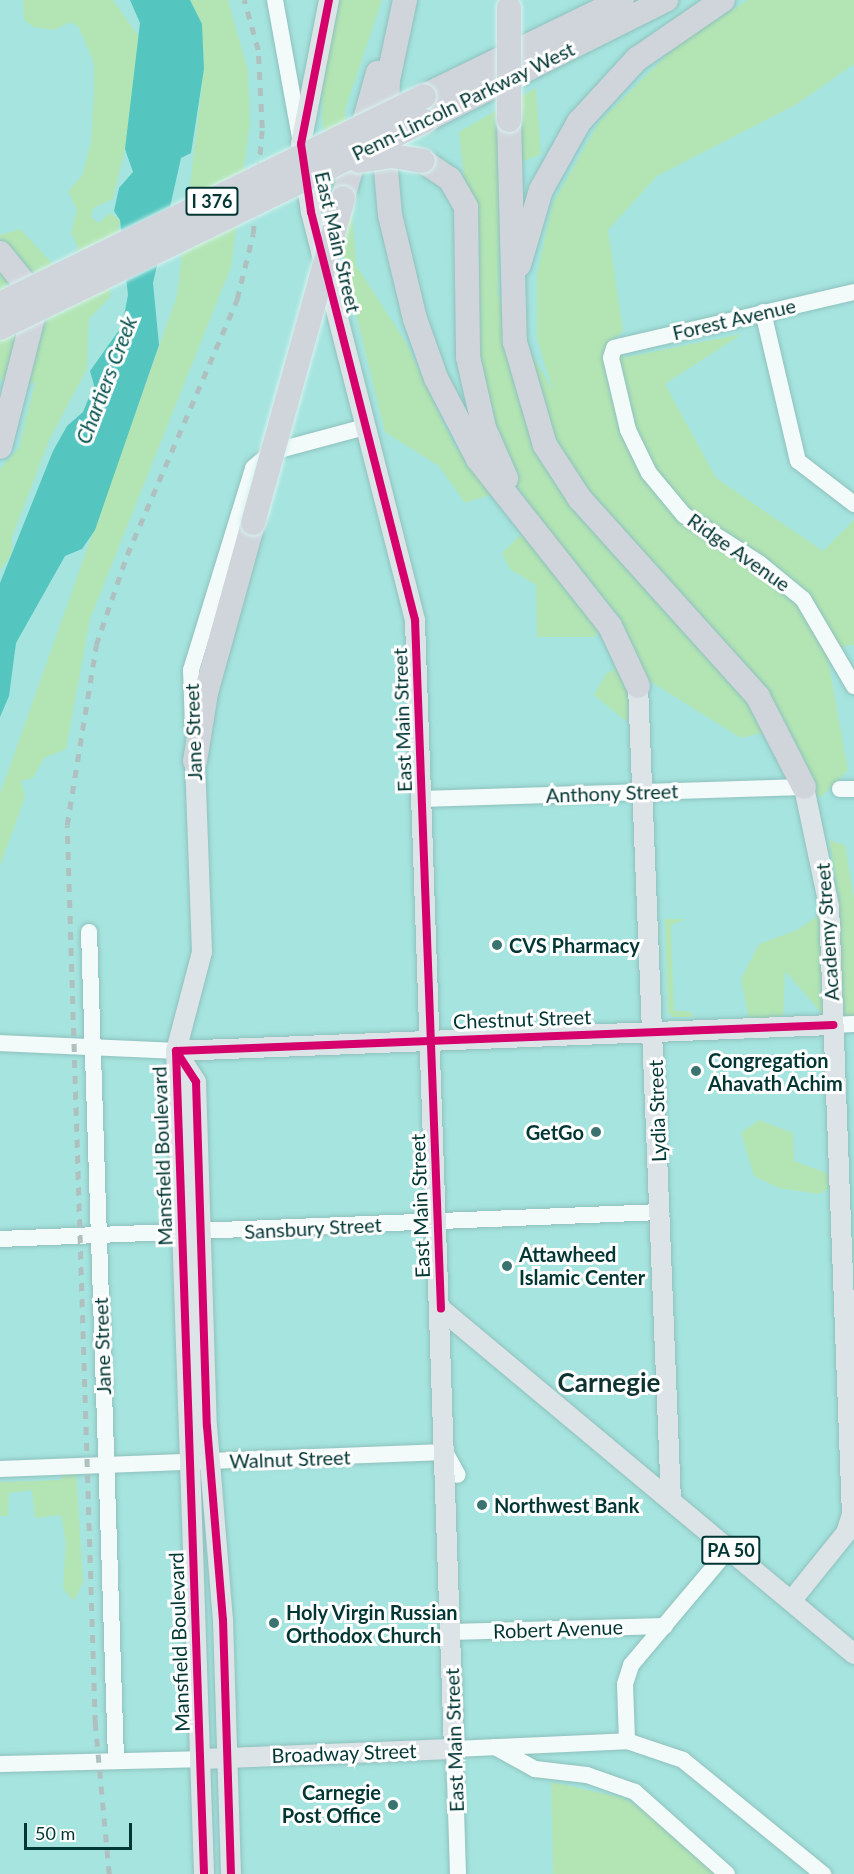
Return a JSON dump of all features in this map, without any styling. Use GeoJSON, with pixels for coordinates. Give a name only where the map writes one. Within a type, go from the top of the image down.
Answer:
{"type":"FeatureCollection","features":[{"type":"Feature","properties":{"kind":"highway"},"geometry":{"type":"LineString","coordinates":[[195,761],[206,693],[343,198],[404,0]]}},
{"type":"Feature","properties":{"kind":"highway"},"geometry":{"type":"LineString","coordinates":[[404,0],[392,51],[385,134],[390,215],[405,282],[433,368],[463,433],[536,534],[619,640],[638,686]]}},
{"type":"Feature","properties":{"kind":"highway"},"geometry":{"type":"LineString","coordinates":[[550,33],[605,0]]}},
{"type":"Feature","properties":{"kind":"highway","name":"Penn-Lincoln Parkway West"},"geometry":{"type":"LineString","coordinates":[[0,304],[550,33],[622,0]]}},
{"type":"Feature","properties":{"kind":"highway","name":"Penn-Lincoln Parkway West"},"geometry":{"type":"LineString","coordinates":[[0,328],[336,165],[666,0]]}},
{"type":"Feature","properties":{"kind":"highway"},"geometry":{"type":"LineString","coordinates":[[513,294],[537,199],[579,122],[637,59],[723,0]]}},
{"type":"Feature","properties":{"kind":"highway"},"geometry":{"type":"LineString","coordinates":[[509,4],[513,294],[523,385],[555,464],[595,517],[742,677],[784,741],[804,787]]}},
{"type":"Feature","properties":{"kind":"highway"},"geometry":{"type":"LineString","coordinates":[[336,165],[392,156],[423,161],[450,179],[466,207],[467,332],[475,396],[493,452],[536,534]]}},
{"type":"Feature","properties":{"kind":"highway"},"geometry":{"type":"LineString","coordinates":[[0,253],[21,275],[30,296],[33,317],[23,361],[5,416],[0,447]]}},
{"type":"Feature","properties":{"kind":"main road","name":"East Main Street"},"geometry":{"type":"LineString","coordinates":[[329,0],[301,144],[311,213],[415,620],[441,1309],[454,1749]]}},
{"type":"Feature","properties":{"kind":"main road","name":"Lydia Street"},"geometry":{"type":"LineString","coordinates":[[638,686],[646,792],[671,1500]]}},
{"type":"Feature","properties":{"kind":"main road","name":"Jane Street"},"geometry":{"type":"LineString","coordinates":[[176,1051],[202,952],[195,761]]}},
{"type":"Feature","properties":{"kind":"main road","name":"Academy Street"},"geometry":{"type":"LineString","coordinates":[[792,1600],[852,1524],[825,875],[804,787]]}},
{"type":"Feature","properties":{"kind":"main road","name":"Chestnut Street"},"geometry":{"type":"LineString","coordinates":[[176,1051],[431,1038],[833,1025]]}},
{"type":"Feature","properties":{"kind":"main road","name":"Mansfield Boulevard"},"geometry":{"type":"LineString","coordinates":[[176,1051],[196,1076],[210,1462],[227,1757],[231,1874]]}},
{"type":"Feature","properties":{"kind":"main road","name":"Mansfield Boulevard"},"geometry":{"type":"LineString","coordinates":[[176,1051],[204,1874]]}},
{"type":"Feature","properties":{"kind":"main road","name":"PA 50"},"geometry":{"type":"LineString","coordinates":[[441,1309],[854,1654]]}},
{"type":"Feature","properties":{"kind":"main road","name":"Broadway Street"},"geometry":{"type":"LineString","coordinates":[[200,1759],[454,1749]]}},
{"type":"Feature","properties":{"kind":"street"},"geometry":{"type":"LineString","coordinates":[[275,0],[301,144]]}},
{"type":"Feature","properties":{"kind":"street","name":"Forest Avenue"},"geometry":{"type":"LineString","coordinates":[[614,348],[854,292]]}},
{"type":"Feature","properties":{"kind":"street"},"geometry":{"type":"LineString","coordinates":[[763,312],[798,461],[854,504]]}},
{"type":"Feature","properties":{"kind":"street","name":"Ridge Avenue"},"geometry":{"type":"LineString","coordinates":[[614,348],[611,358],[628,430],[649,473],[684,515],[759,562],[803,599],[854,686]]}},
{"type":"Feature","properties":{"kind":"street","name":"Jane Street"},"geometry":{"type":"LineString","coordinates":[[195,761],[191,670],[253,468],[272,452],[365,427]]}},
{"type":"Feature","properties":{"kind":"street","name":"Anthony Street"},"geometry":{"type":"LineString","coordinates":[[421,799],[804,787]]}},
{"type":"Feature","properties":{"kind":"street","name":"Jane Street"},"geometry":{"type":"LineString","coordinates":[[89,932],[116,1761]]}},
{"type":"Feature","properties":{"kind":"street","name":"Chestnut Street"},"geometry":{"type":"LineString","coordinates":[[833,1025],[854,1024]]}},
{"type":"Feature","properties":{"kind":"street","name":"Chestnut Street"},"geometry":{"type":"LineString","coordinates":[[0,1043],[93,1051],[176,1051]]}},
{"type":"Feature","properties":{"kind":"street","name":"Sansbury Street"},"geometry":{"type":"LineString","coordinates":[[0,1239],[98,1235],[181,1235],[661,1212]]}},
{"type":"Feature","properties":{"kind":"street"},"geometry":{"type":"LineString","coordinates":[[445,1452],[458,1475]]}},
{"type":"Feature","properties":{"kind":"street","name":"Walnut Street"},"geometry":{"type":"LineString","coordinates":[[0,1469],[445,1452]]}},
{"type":"Feature","properties":{"kind":"street"},"geometry":{"type":"LineString","coordinates":[[627,1740],[625,1684],[631,1665],[729,1548]]}},
{"type":"Feature","properties":{"kind":"street","name":"Robert Avenue"},"geometry":{"type":"LineString","coordinates":[[450,1632],[665,1626]]}},
{"type":"Feature","properties":{"kind":"street","name":"Broadway Street"},"geometry":{"type":"LineString","coordinates":[[454,1749],[627,1740],[683,1760],[823,1874]]}},
{"type":"Feature","properties":{"kind":"street"},"geometry":{"type":"LineString","coordinates":[[495,1747],[535,1769],[587,1775],[635,1792],[728,1874]]}},
{"type":"Feature","properties":{"kind":"street","name":"East Main Street"},"geometry":{"type":"LineString","coordinates":[[454,1749],[458,1874]]}},
{"type":"Feature","properties":{"kind":"street","name":"Broadway Street"},"geometry":{"type":"LineString","coordinates":[[0,1764],[200,1759]]}},
{"type":"Feature","properties":{"kind":"green space"},"geometry":{"type":"Polygon","coordinates":[[[23,0],[113,0],[139,37],[134,111],[113,199],[93,208],[91,217],[99,223],[110,213],[120,220],[110,297],[89,319],[87,369],[50,438],[12,537],[12,554],[0,570],[0,469],[19,448],[35,383],[0,380],[0,235],[20,229],[68,280],[78,247],[71,233],[77,210],[68,191],[82,176],[91,143],[94,91],[94,63],[79,27],[70,22],[54,30],[34,27],[24,20],[23,0]]]}},
{"type":"Feature","properties":{"kind":"green space"},"geometry":{"type":"Polygon","coordinates":[[[190,0],[228,0],[248,71],[250,123],[231,267],[90,619],[66,749],[44,758],[33,778],[21,781],[25,797],[0,866],[0,794],[177,296],[204,69],[202,24],[190,0]]]}},
{"type":"Feature","properties":{"kind":"green space"},"geometry":{"type":"Polygon","coordinates":[[[324,0],[382,0],[345,110],[356,265],[405,341],[456,449],[484,442],[478,306],[459,132],[536,88],[541,154],[501,170],[498,294],[553,391],[537,339],[537,274],[553,203],[600,121],[679,43],[748,0],[854,0],[854,64],[797,104],[657,176],[608,230],[623,331],[604,349],[627,357],[742,334],[665,384],[716,478],[823,551],[854,520],[854,645],[826,649],[848,770],[820,798],[770,731],[741,738],[648,680],[626,721],[594,695],[606,674],[621,665],[614,619],[594,637],[537,637],[536,585],[510,569],[502,553],[539,517],[517,486],[465,503],[439,466],[385,432],[345,269],[322,120],[324,0]]]}},
{"type":"Feature","properties":{"kind":"green space"},"geometry":{"type":"Polygon","coordinates":[[[829,840],[845,845],[854,899],[854,1018],[826,1018],[785,971],[783,1023],[750,1024],[741,979],[759,944],[797,930],[840,901],[829,840]]]}},
{"type":"Feature","properties":{"kind":"green space"},"geometry":{"type":"Polygon","coordinates":[[[665,919],[686,919],[671,925],[674,1011],[689,1011],[694,1017],[672,1017],[668,1012],[665,919]]]}},
{"type":"Feature","properties":{"kind":"green space"},"geometry":{"type":"Polygon","coordinates":[[[759,1120],[793,1133],[794,1161],[832,1175],[831,1187],[819,1194],[779,1188],[754,1176],[741,1133],[759,1120]]]}},
{"type":"Feature","properties":{"kind":"green space"},"geometry":{"type":"Polygon","coordinates":[[[76,1470],[83,1582],[74,1601],[63,1589],[66,1543],[61,1515],[35,1518],[32,1490],[9,1493],[8,1516],[0,1516],[0,1482],[60,1480],[64,1471],[76,1470]]]}},
{"type":"Feature","properties":{"kind":"green space"},"geometry":{"type":"Polygon","coordinates":[[[551,1782],[624,1798],[668,1826],[717,1874],[553,1874],[551,1782]]]}},
{"type":"Feature","properties":{"kind":"water","name":"Chartiers Creek"},"geometry":{"type":"Polygon","coordinates":[[[130,0],[190,0],[202,24],[204,69],[191,153],[181,158],[153,283],[159,345],[95,530],[82,549],[65,556],[16,643],[9,696],[0,717],[0,583],[53,451],[67,426],[83,412],[94,385],[90,371],[122,326],[128,295],[120,220],[114,211],[119,188],[133,172],[125,149],[140,23],[130,0]]]}},
{"type":"Feature","properties":{"kind":"railway"},"geometry":{"type":"LineString","coordinates":[[109,1874],[95,1723],[67,825],[96,645],[127,555],[237,299],[253,234],[262,128],[258,50],[244,0]]}},
{"type":"Feature","properties":{"kind":"cycle path"},"geometry":{"type":"LineString","coordinates":[[329,0],[301,144],[311,212],[415,620],[441,1309]]}},
{"type":"Feature","properties":{"kind":"cycle path"},"geometry":{"type":"LineString","coordinates":[[176,1051],[833,1025]]}},
{"type":"Feature","properties":{"kind":"cycle path"},"geometry":{"type":"LineString","coordinates":[[176,1051],[196,1082],[207,1426],[223,1620],[231,1874]]}},
{"type":"Feature","properties":{"kind":"cycle path"},"geometry":{"type":"LineString","coordinates":[[176,1051],[204,1874]]}},
{"type":"Feature","properties":{"kind":"place","name":"CVS Pharmacy"},"geometry":{"type":"Point","coordinates":[497,945]}},
{"type":"Feature","properties":{"kind":"place","name":"Congregation Ahavath Achim"},"geometry":{"type":"Point","coordinates":[696,1071]}},
{"type":"Feature","properties":{"kind":"place","name":"GetGo"},"geometry":{"type":"Point","coordinates":[596,1132]}},
{"type":"Feature","properties":{"kind":"place","name":"Attawheed Islamic Center"},"geometry":{"type":"Point","coordinates":[507,1266]}},
{"type":"Feature","properties":{"kind":"place","name":"Northwest Bank"},"geometry":{"type":"Point","coordinates":[482,1505]}},
{"type":"Feature","properties":{"kind":"place","name":"Holy Virgin Russian Orthodox Church"},"geometry":{"type":"Point","coordinates":[274,1623]}},
{"type":"Feature","properties":{"kind":"place","name":"Carnegie Post Office"},"geometry":{"type":"Point","coordinates":[393,1805]}},
{"type":"Feature","properties":{"kind":"district","name":"Carnegie"},"geometry":{"type":"Point","coordinates":[609,1383]}}]}
